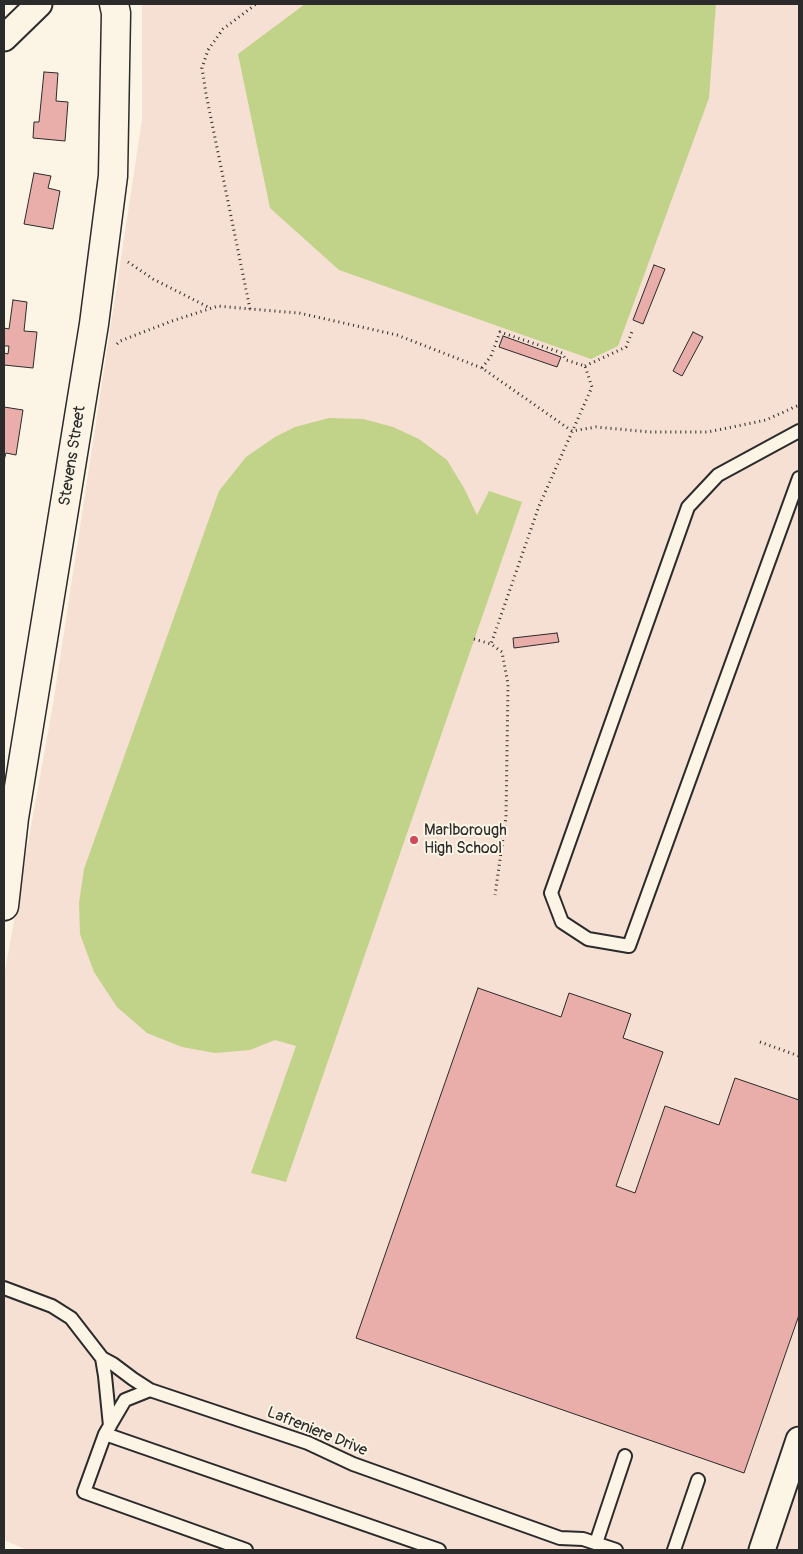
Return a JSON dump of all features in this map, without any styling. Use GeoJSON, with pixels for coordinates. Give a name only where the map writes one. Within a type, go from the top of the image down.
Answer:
{"type":"FeatureCollection","features":[{"type":"Feature","properties":{"kind":"street"},"geometry":{"type":"LineString","coordinates":[[4,38],[39,4]]}},
{"type":"Feature","properties":{"kind":"street","name":"Stevens Street"},"geometry":{"type":"LineString","coordinates":[[5,891],[14,818],[94,324],[113,176],[116,23],[114,4]]}},
{"type":"Feature","properties":{"kind":"street"},"geometry":{"type":"LineString","coordinates":[[762,1550],[799,1440]]}},
{"type":"Feature","properties":{"kind":"lane"},"geometry":{"type":"LineString","coordinates":[[799,432],[718,475],[688,508],[550,893],[562,922],[588,939],[629,946],[799,478]]}},
{"type":"Feature","properties":{"kind":"lane","name":"Lafreniere Drive"},"geometry":{"type":"LineString","coordinates":[[4,1288],[52,1306],[71,1318],[102,1358],[150,1390],[308,1443],[353,1464],[560,1538],[583,1539],[616,1550]]}},
{"type":"Feature","properties":{"kind":"lane"},"geometry":{"type":"LineString","coordinates":[[102,1358],[105,1376],[107,1430]]}},
{"type":"Feature","properties":{"kind":"lane"},"geometry":{"type":"LineString","coordinates":[[150,1390],[125,1400],[107,1430],[84,1492],[246,1550]]}},
{"type":"Feature","properties":{"kind":"lane"},"geometry":{"type":"LineString","coordinates":[[107,1430],[439,1550]]}},
{"type":"Feature","properties":{"kind":"lane"},"geometry":{"type":"LineString","coordinates":[[596,1543],[625,1456]]}},
{"type":"Feature","properties":{"kind":"lane"},"geometry":{"type":"LineString","coordinates":[[674,1550],[698,1480]]}},
{"type":"Feature","properties":{"kind":"path"},"geometry":{"type":"LineString","coordinates":[[250,309],[202,68],[208,50],[223,30],[256,4]]}},
{"type":"Feature","properties":{"kind":"path"},"geometry":{"type":"LineString","coordinates":[[122,257],[153,279],[210,309]]}},
{"type":"Feature","properties":{"kind":"path"},"geometry":{"type":"LineString","coordinates":[[115,346],[120,341],[218,306],[299,313],[397,335],[482,368],[572,431],[596,427],[650,432],[708,432],[766,420],[799,405]]}},
{"type":"Feature","properties":{"kind":"path"},"geometry":{"type":"LineString","coordinates":[[482,368],[491,356],[500,332],[562,353],[566,360],[585,366],[626,347],[633,329]]}},
{"type":"Feature","properties":{"kind":"path"},"geometry":{"type":"LineString","coordinates":[[491,644],[539,506],[592,387],[585,366]]}},
{"type":"Feature","properties":{"kind":"path"},"geometry":{"type":"LineString","coordinates":[[474,640],[491,644],[502,652],[508,684],[506,818],[495,895]]}},
{"type":"Feature","properties":{"kind":"path"},"geometry":{"type":"LineString","coordinates":[[760,1042],[799,1056]]}},
{"type":"Feature","properties":{"kind":"shaded area","name":"Marlborough High School"},"geometry":{"type":"Polygon","coordinates":[[[142,4],[799,4],[799,1550],[27,1550],[4,1540],[4,976],[53,704],[142,120],[142,4]]]}},
{"type":"Feature","properties":{"kind":"green space"},"geometry":{"type":"Polygon","coordinates":[[[305,4],[716,4],[709,98],[618,346],[591,359],[339,270],[270,208],[238,54],[305,4]]]}},
{"type":"Feature","properties":{"kind":"green space"},"geometry":{"type":"Polygon","coordinates":[[[329,418],[363,419],[393,427],[419,439],[447,460],[464,488],[477,515],[489,491],[522,502],[286,1182],[251,1173],[296,1046],[275,1040],[250,1050],[215,1053],[182,1047],[147,1033],[117,1007],[94,972],[80,934],[79,903],[84,869],[219,491],[246,457],[275,437],[295,427],[329,418]]]}},
{"type":"Feature","properties":{"kind":"building"},"geometry":{"type":"Polygon","coordinates":[[[44,72],[58,73],[56,101],[68,102],[65,141],[33,138],[34,122],[39,122],[44,72]]]}},
{"type":"Feature","properties":{"kind":"building"},"geometry":{"type":"Polygon","coordinates":[[[34,173],[51,176],[48,188],[60,191],[53,229],[24,224],[34,173]]]}},
{"type":"Feature","properties":{"kind":"building"},"geometry":{"type":"Polygon","coordinates":[[[654,265],[665,269],[643,324],[633,320],[654,265]]]}},
{"type":"Feature","properties":{"kind":"building"},"geometry":{"type":"Polygon","coordinates":[[[13,300],[27,302],[24,331],[37,332],[33,368],[4,365],[4,353],[8,354],[9,346],[4,346],[4,328],[9,329],[13,300]]]}},
{"type":"Feature","properties":{"kind":"building"},"geometry":{"type":"Polygon","coordinates":[[[693,332],[703,337],[682,376],[673,371],[693,332]]]}},
{"type":"Feature","properties":{"kind":"building"},"geometry":{"type":"Polygon","coordinates":[[[503,336],[561,357],[557,367],[499,347],[503,336]]]}},
{"type":"Feature","properties":{"kind":"building"},"geometry":{"type":"Polygon","coordinates":[[[4,407],[23,410],[16,455],[6,453],[4,460],[4,407]]]}},
{"type":"Feature","properties":{"kind":"building"},"geometry":{"type":"Polygon","coordinates":[[[557,633],[559,642],[514,648],[513,638],[557,633]]]}},
{"type":"Feature","properties":{"kind":"building"},"geometry":{"type":"Polygon","coordinates":[[[478,988],[561,1017],[569,993],[631,1014],[623,1038],[663,1052],[616,1186],[635,1193],[665,1106],[719,1125],[735,1078],[799,1100],[799,1315],[744,1473],[356,1338],[478,988]]]}},
{"type":"Feature","properties":{"kind":"place","name":"Marlborough High School"},"geometry":{"type":"Point","coordinates":[414,840]}}]}
